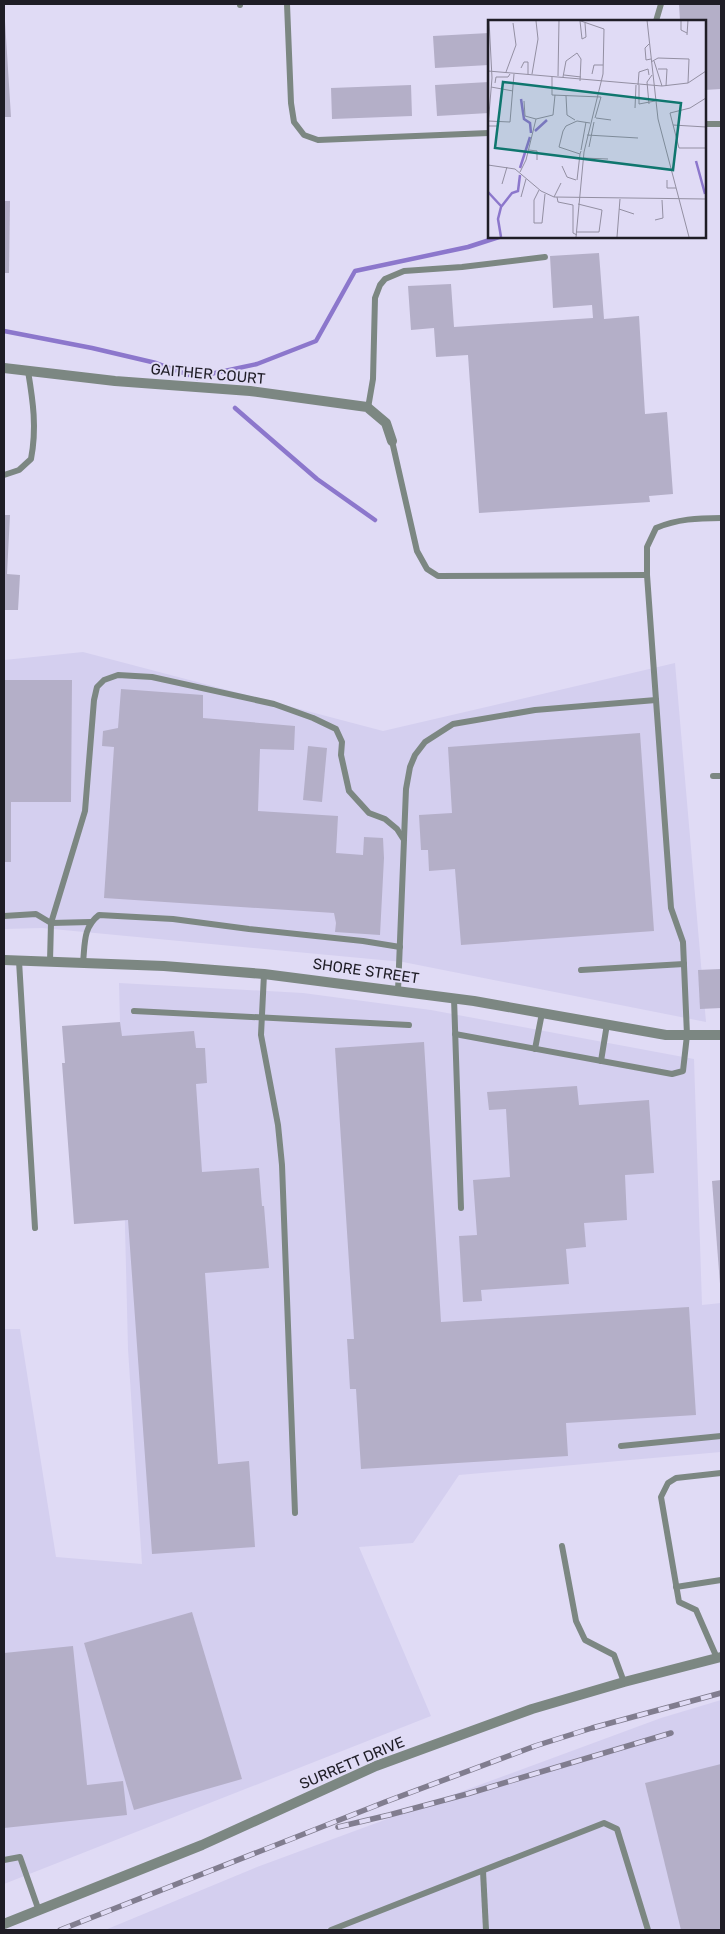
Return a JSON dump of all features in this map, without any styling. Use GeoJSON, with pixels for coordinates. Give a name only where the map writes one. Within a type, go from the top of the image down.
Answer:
{"type":"FeatureCollection","features":[{"type":"Feature","properties":{"kind":"street","name":"GAITHER COURT"},"geometry":{"type":"LineString","coordinates":[[4,368],[115,381],[250,391],[368,408]]}},
{"type":"Feature","properties":{"kind":"street"},"geometry":{"type":"LineString","coordinates":[[368,408],[386,423],[392,441]]}},
{"type":"Feature","properties":{"kind":"street","name":"SHORE STREET"},"geometry":{"type":"LineString","coordinates":[[4,960],[264,974],[454,998],[666,1035],[721,1035]]}},
{"type":"Feature","properties":{"kind":"street","name":"SURRETT DRIVE"},"geometry":{"type":"LineString","coordinates":[[4,1924],[202,1845],[376,1766],[532,1710],[624,1682],[719,1657]]}},
{"type":"Feature","properties":{"kind":"lane"},"geometry":{"type":"LineString","coordinates":[[287,4],[291,103],[294,122],[304,135],[318,140],[488,133]]}},
{"type":"Feature","properties":{"kind":"lane"},"geometry":{"type":"LineString","coordinates":[[656,20],[661,4]]}},
{"type":"Feature","properties":{"kind":"lane"},"geometry":{"type":"LineString","coordinates":[[705,124],[721,124]]}},
{"type":"Feature","properties":{"kind":"lane"},"geometry":{"type":"LineString","coordinates":[[368,408],[373,379],[375,298],[380,285],[385,279],[404,271],[462,267],[544,257]]}},
{"type":"Feature","properties":{"kind":"lane"},"geometry":{"type":"LineString","coordinates":[[4,475],[19,470],[31,459],[35,427],[34,404],[28,371]]}},
{"type":"Feature","properties":{"kind":"lane"},"geometry":{"type":"LineString","coordinates":[[392,441],[417,551],[427,569],[438,576],[647,575]]}},
{"type":"Feature","properties":{"kind":"lane"},"geometry":{"type":"LineString","coordinates":[[455,1034],[672,1074],[683,1071],[687,1036],[683,942],[672,908],[646,547],[656,528],[672,521],[721,518]]}},
{"type":"Feature","properties":{"kind":"lane"},"geometry":{"type":"LineString","coordinates":[[50,961],[51,923],[85,811],[92,718],[97,687],[104,680],[118,674],[152,677],[274,704],[314,718],[336,729],[342,742],[341,755],[349,791],[369,814],[385,819],[397,829],[404,840]]}},
{"type":"Feature","properties":{"kind":"lane"},"geometry":{"type":"LineString","coordinates":[[398,990],[406,789],[410,767],[415,755],[425,742],[453,724],[534,710],[656,700]]}},
{"type":"Feature","properties":{"kind":"lane"},"geometry":{"type":"LineString","coordinates":[[712,776],[721,776]]}},
{"type":"Feature","properties":{"kind":"lane"},"geometry":{"type":"LineString","coordinates":[[4,916],[36,914],[51,923],[90,922]]}},
{"type":"Feature","properties":{"kind":"lane"},"geometry":{"type":"LineString","coordinates":[[83,963],[85,938],[90,922],[99,915],[173,919],[363,941],[400,948]]}},
{"type":"Feature","properties":{"kind":"lane"},"geometry":{"type":"LineString","coordinates":[[20,961],[35,1228]]}},
{"type":"Feature","properties":{"kind":"lane"},"geometry":{"type":"LineString","coordinates":[[581,970],[684,964]]}},
{"type":"Feature","properties":{"kind":"lane"},"geometry":{"type":"LineString","coordinates":[[264,974],[261,1034],[278,1126],[282,1164],[295,1513]]}},
{"type":"Feature","properties":{"kind":"lane"},"geometry":{"type":"LineString","coordinates":[[454,998],[461,1208]]}},
{"type":"Feature","properties":{"kind":"lane"},"geometry":{"type":"LineString","coordinates":[[134,1010],[409,1025]]}},
{"type":"Feature","properties":{"kind":"lane"},"geometry":{"type":"LineString","coordinates":[[534,1049],[542,1013]]}},
{"type":"Feature","properties":{"kind":"lane"},"geometry":{"type":"LineString","coordinates":[[601,1061],[607,1024]]}},
{"type":"Feature","properties":{"kind":"lane"},"geometry":{"type":"LineString","coordinates":[[621,1446],[721,1436]]}},
{"type":"Feature","properties":{"kind":"lane"},"geometry":{"type":"LineString","coordinates":[[719,1657],[696,1610],[679,1602],[661,1497],[668,1483],[676,1478],[721,1473]]}},
{"type":"Feature","properties":{"kind":"lane"},"geometry":{"type":"LineString","coordinates":[[562,1546],[576,1621],[585,1640],[614,1655],[624,1682]]}},
{"type":"Feature","properties":{"kind":"lane"},"geometry":{"type":"LineString","coordinates":[[676,1587],[721,1580]]}},
{"type":"Feature","properties":{"kind":"lane"},"geometry":{"type":"LineString","coordinates":[[331,1930],[604,1823],[618,1829],[648,1930]]}},
{"type":"Feature","properties":{"kind":"lane"},"geometry":{"type":"LineString","coordinates":[[4,1860],[20,1858],[39,1911]]}},
{"type":"Feature","properties":{"kind":"lane"},"geometry":{"type":"LineString","coordinates":[[483,1871],[486,1930]]}},
{"type":"Feature","properties":{"kind":"shaded area"},"geometry":{"type":"Polygon","coordinates":[[[83,652],[383,731],[675,663],[706,1022],[403,962],[42,928],[4,929],[4,660],[83,652]]]}},
{"type":"Feature","properties":{"kind":"shaded area"},"geometry":{"type":"Polygon","coordinates":[[[119,983],[303,993],[431,1010],[694,1059],[702,1305],[721,1303],[721,1452],[459,1475],[413,1543],[359,1547],[431,1716],[4,1884],[4,1329],[20,1329],[56,1557],[142,1564],[128,1349],[119,983]]]}},
{"type":"Feature","properties":{"kind":"shaded area"},"geometry":{"type":"Polygon","coordinates":[[[721,1700],[721,1930],[105,1930],[257,1867],[661,1718],[721,1700]]]}},
{"type":"Feature","properties":{"kind":"building"},"geometry":{"type":"Polygon","coordinates":[[[679,4],[721,4],[721,89],[705,90],[705,20],[680,20],[679,4]]]}},
{"type":"Feature","properties":{"kind":"building"},"geometry":{"type":"Polygon","coordinates":[[[5,21],[11,117],[4,117],[5,21]]]}},
{"type":"Feature","properties":{"kind":"building"},"geometry":{"type":"Polygon","coordinates":[[[488,33],[488,65],[435,68],[433,36],[488,33]]]}},
{"type":"Feature","properties":{"kind":"building"},"geometry":{"type":"Polygon","coordinates":[[[488,82],[488,113],[437,116],[435,85],[488,82]]]}},
{"type":"Feature","properties":{"kind":"building"},"geometry":{"type":"Polygon","coordinates":[[[411,85],[412,116],[332,119],[331,88],[411,85]]]}},
{"type":"Feature","properties":{"kind":"building"},"geometry":{"type":"Polygon","coordinates":[[[4,201],[10,201],[9,273],[4,273],[4,201]]]}},
{"type":"Feature","properties":{"kind":"building"},"geometry":{"type":"Polygon","coordinates":[[[599,253],[604,319],[639,316],[645,414],[667,412],[673,494],[649,496],[650,502],[479,513],[468,355],[436,357],[434,328],[411,330],[408,286],[451,284],[454,327],[593,318],[592,305],[553,308],[550,256],[599,253]]]}},
{"type":"Feature","properties":{"kind":"building"},"geometry":{"type":"Polygon","coordinates":[[[4,515],[10,515],[7,574],[20,575],[18,610],[4,610],[4,515]]]}},
{"type":"Feature","properties":{"kind":"building"},"geometry":{"type":"Polygon","coordinates":[[[4,680],[72,680],[71,802],[11,802],[11,862],[4,862],[4,680]]]}},
{"type":"Feature","properties":{"kind":"building"},"geometry":{"type":"Polygon","coordinates":[[[121,689],[203,695],[203,718],[295,726],[294,750],[260,749],[258,811],[338,816],[336,853],[363,855],[364,837],[383,838],[384,858],[380,935],[335,932],[334,913],[104,898],[114,747],[102,746],[103,731],[118,728],[121,689]]]}},
{"type":"Feature","properties":{"kind":"building"},"geometry":{"type":"Polygon","coordinates":[[[640,733],[654,931],[461,945],[455,869],[429,871],[428,850],[421,850],[419,815],[452,813],[448,747],[640,733]]]}},
{"type":"Feature","properties":{"kind":"building"},"geometry":{"type":"Polygon","coordinates":[[[308,746],[327,748],[322,802],[303,800],[308,746]]]}},
{"type":"Feature","properties":{"kind":"building"},"geometry":{"type":"Polygon","coordinates":[[[721,969],[721,1008],[700,1009],[698,970],[721,969]]]}},
{"type":"Feature","properties":{"kind":"building"},"geometry":{"type":"Polygon","coordinates":[[[120,1022],[122,1036],[194,1031],[196,1048],[205,1048],[207,1083],[196,1084],[202,1172],[259,1168],[269,1268],[205,1273],[218,1464],[249,1461],[255,1547],[152,1554],[128,1220],[74,1224],[62,1063],[65,1063],[62,1026],[120,1022]]]}},
{"type":"Feature","properties":{"kind":"building"},"geometry":{"type":"Polygon","coordinates":[[[424,1042],[441,1322],[689,1307],[696,1415],[566,1423],[568,1456],[361,1469],[356,1389],[350,1389],[347,1339],[354,1339],[335,1048],[424,1042]]]}},
{"type":"Feature","properties":{"kind":"building"},"geometry":{"type":"Polygon","coordinates":[[[577,1086],[579,1105],[649,1100],[654,1173],[625,1175],[627,1220],[584,1223],[586,1247],[566,1249],[569,1284],[481,1290],[482,1301],[463,1302],[459,1236],[477,1235],[473,1180],[510,1177],[506,1109],[489,1110],[487,1092],[577,1086]]]}},
{"type":"Feature","properties":{"kind":"building"},"geometry":{"type":"Polygon","coordinates":[[[721,1180],[721,1284],[720,1284],[712,1181],[721,1180]]]}},
{"type":"Feature","properties":{"kind":"building"},"geometry":{"type":"Polygon","coordinates":[[[192,1612],[242,1779],[134,1810],[84,1643],[192,1612]]]}},
{"type":"Feature","properties":{"kind":"building"},"geometry":{"type":"Polygon","coordinates":[[[73,1646],[87,1785],[123,1781],[127,1815],[4,1828],[4,1653],[73,1646]]]}},
{"type":"Feature","properties":{"kind":"building"},"geometry":{"type":"Polygon","coordinates":[[[721,1764],[721,1930],[681,1930],[645,1783],[721,1764]]]}},
{"type":"Feature","properties":{"kind":"waterway"},"geometry":{"type":"LineString","coordinates":[[196,377],[257,364],[316,341],[355,271],[468,247],[496,238]]}},
{"type":"Feature","properties":{"kind":"waterway"},"geometry":{"type":"LineString","coordinates":[[4,331],[156,363],[197,378]]}},
{"type":"Feature","properties":{"kind":"waterway"},"geometry":{"type":"LineString","coordinates":[[235,408],[317,479],[375,520]]}},
{"type":"Feature","properties":{"kind":"railway"},"geometry":{"type":"LineString","coordinates":[[60,1930],[385,1802],[535,1746],[592,1728],[721,1693]]}},
{"type":"Feature","properties":{"kind":"railway"},"geometry":{"type":"LineString","coordinates":[[338,1827],[467,1794],[671,1733]]}}]}
